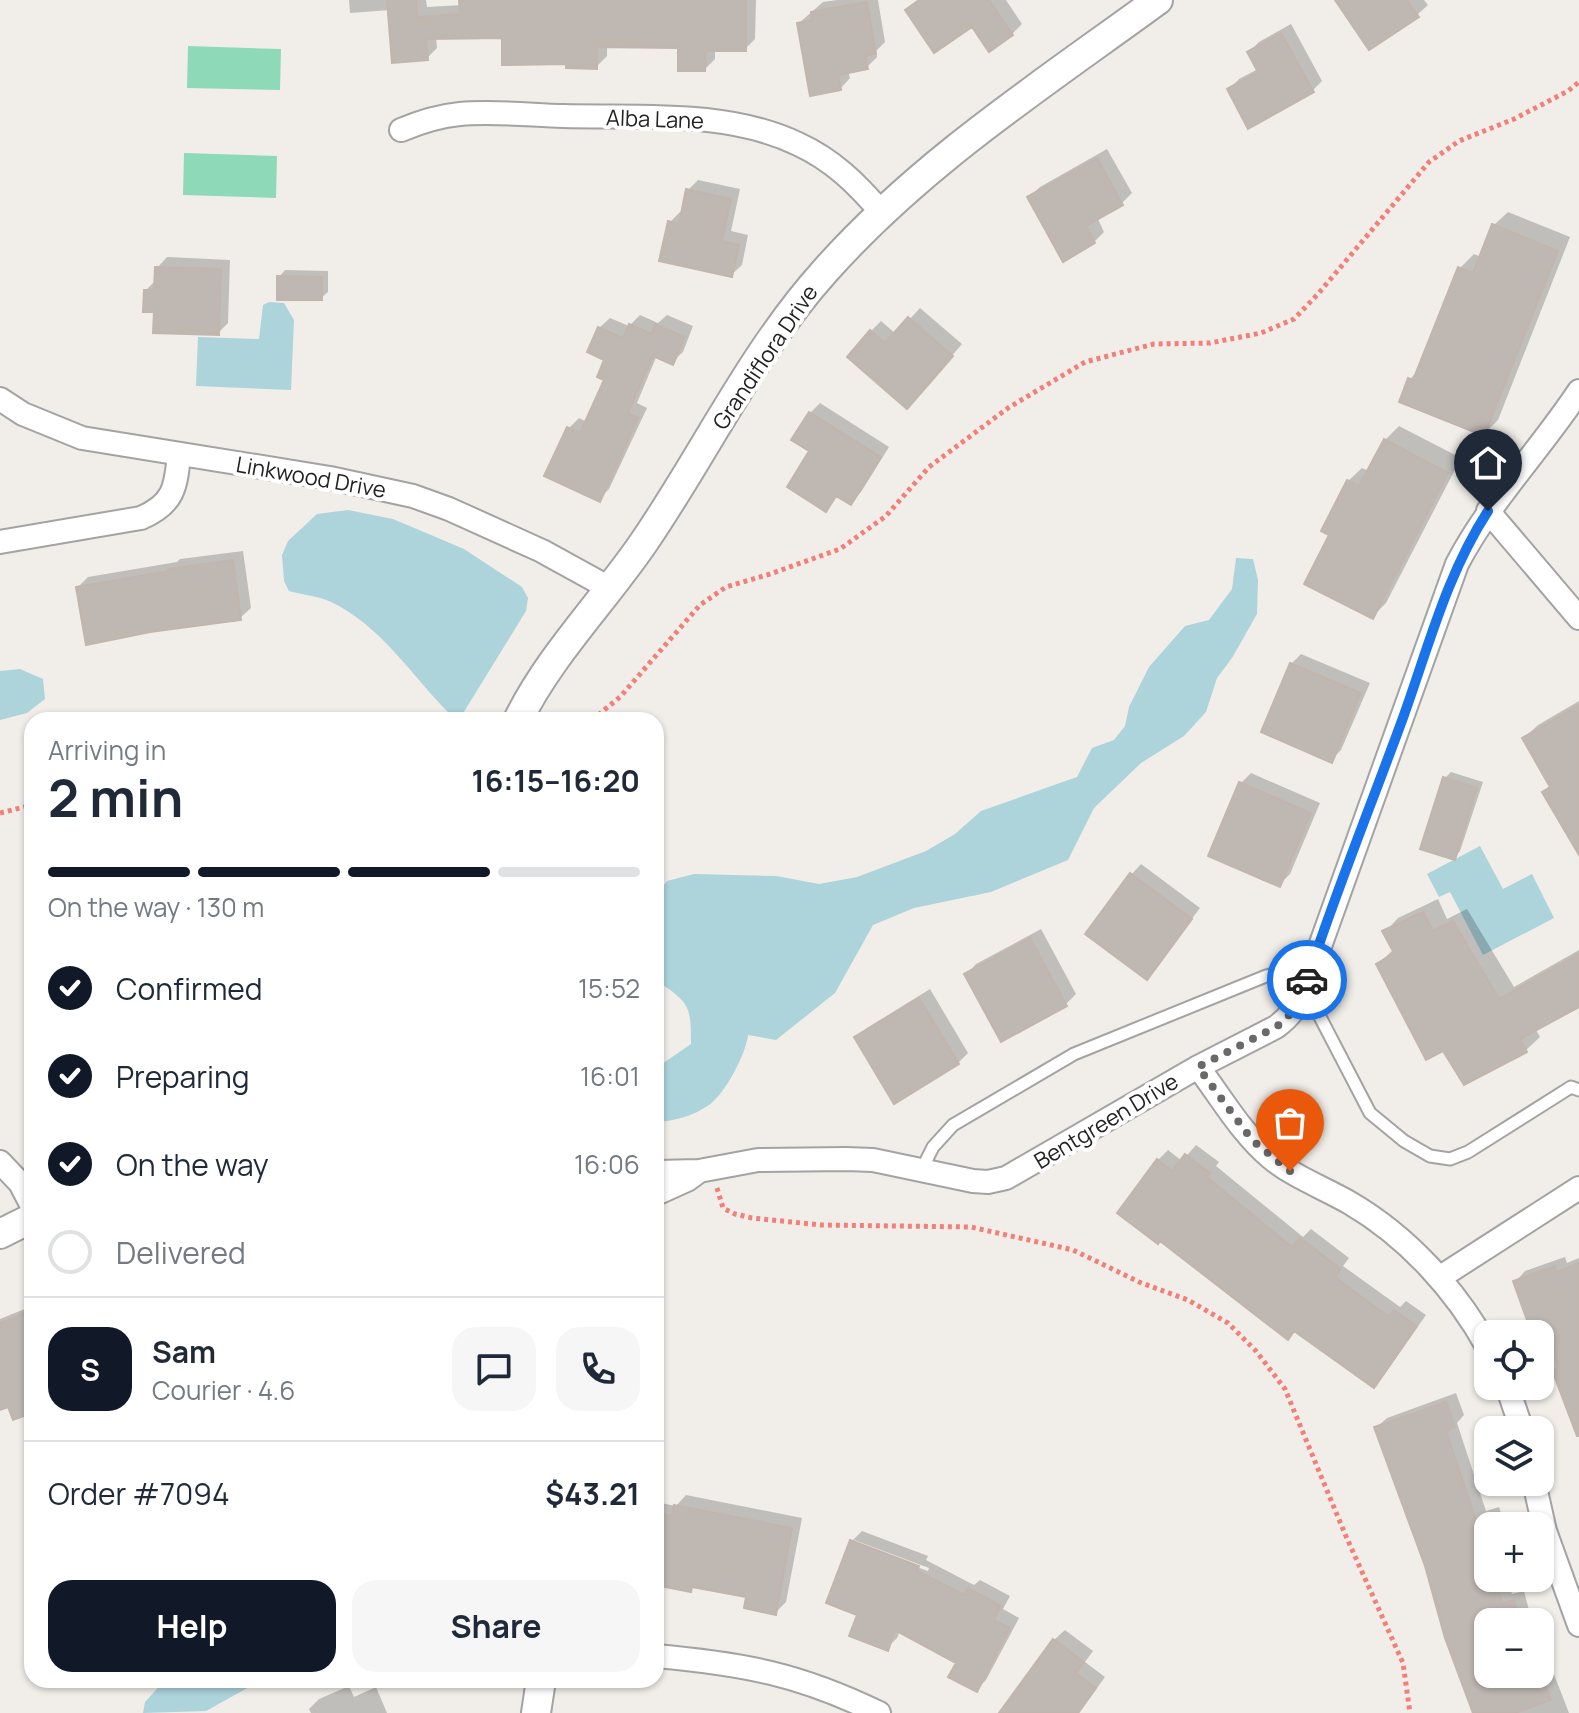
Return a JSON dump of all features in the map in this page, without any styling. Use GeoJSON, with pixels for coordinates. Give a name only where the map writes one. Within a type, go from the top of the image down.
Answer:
{"type":"FeatureCollection","features":[{"type":"Feature","properties":{"kind":"street","name":"Grandiflora Drive"},"geometry":{"type":"LineString","coordinates":[[523,712],[550,665],[611,589],[677,491],[770,341],[824,271],[934,166],[1000,114],[1158,0]]}},
{"type":"Feature","properties":{"kind":"street","name":"Alba Lane"},"geometry":{"type":"LineString","coordinates":[[401,130],[422,122],[463,114],[676,118],[742,126],[796,143],[825,158],[851,178],[882,213]]}},
{"type":"Feature","properties":{"kind":"street","name":"Bentgreen Drive"},"geometry":{"type":"LineString","coordinates":[[664,1172],[706,1169],[758,1160],[810,1158],[873,1160],[973,1181],[1006,1178],[1198,1067],[1276,1027],[1298,1005],[1305,988],[1457,564],[1488,511],[1540,447],[1579,391]]}},
{"type":"Feature","properties":{"kind":"street","name":"Linkwood Drive"},"geometry":{"type":"LineString","coordinates":[[0,399],[23,414],[82,438],[330,478],[413,496],[542,551],[611,589]]}},
{"type":"Feature","properties":{"kind":"street"},"geometry":{"type":"LineString","coordinates":[[0,542],[141,518],[155,512],[168,500],[175,486],[179,454]]}},
{"type":"Feature","properties":{"kind":"street"},"geometry":{"type":"LineString","coordinates":[[1488,511],[1579,618]]}},
{"type":"Feature","properties":{"kind":"street"},"geometry":{"type":"LineString","coordinates":[[1198,1067],[1252,1140],[1271,1158],[1373,1218],[1398,1238],[1439,1278],[1474,1328]]}},
{"type":"Feature","properties":{"kind":"street"},"geometry":{"type":"LineString","coordinates":[[0,1162],[24,1191]]}},
{"type":"Feature","properties":{"kind":"street","name":"Bentgreen Drive"},"geometry":{"type":"LineString","coordinates":[[664,1190],[706,1169]]}},
{"type":"Feature","properties":{"kind":"street"},"geometry":{"type":"LineString","coordinates":[[1439,1278],[1579,1188]]}},
{"type":"Feature","properties":{"kind":"street"},"geometry":{"type":"LineString","coordinates":[[0,1234],[24,1222]]}},
{"type":"Feature","properties":{"kind":"street"},"geometry":{"type":"LineString","coordinates":[[1537,1496],[1545,1531],[1579,1625]]}},
{"type":"Feature","properties":{"kind":"street"},"geometry":{"type":"LineString","coordinates":[[664,1657],[768,1670],[819,1686],[879,1713]]}},
{"type":"Feature","properties":{"kind":"street"},"geometry":{"type":"LineString","coordinates":[[536,1713],[540,1688]]}},
{"type":"Feature","properties":{"kind":"lane"},"geometry":{"type":"LineString","coordinates":[[921,1171],[933,1147],[953,1125],[1074,1054],[1266,976],[1312,965]]}},
{"type":"Feature","properties":{"kind":"lane"},"geometry":{"type":"LineString","coordinates":[[1305,988],[1370,1113],[1404,1141],[1430,1156],[1450,1159],[1468,1152],[1571,1087],[1579,1090]]}},
{"type":"Feature","properties":{"kind":"path"},"geometry":{"type":"LineString","coordinates":[[602,712],[620,697],[700,605],[726,587],[840,549],[886,516],[929,467],[1008,408],[1085,362],[1154,344],[1210,343],[1261,333],[1294,319],[1429,162],[1459,141],[1514,119],[1579,82]]}},
{"type":"Feature","properties":{"kind":"path"},"geometry":{"type":"LineString","coordinates":[[0,813],[24,807]]}},
{"type":"Feature","properties":{"kind":"path"},"geometry":{"type":"LineString","coordinates":[[706,1169],[723,1208],[735,1214],[821,1225],[971,1227],[1044,1243],[1073,1250],[1139,1282],[1188,1300],[1228,1323],[1256,1351],[1285,1389],[1403,1663],[1410,1713]]}},
{"type":"Feature","properties":{"kind":"green space"},"geometry":{"type":"Polygon","coordinates":[[[188,46],[281,49],[280,90],[187,88],[188,46]]]}},
{"type":"Feature","properties":{"kind":"green space"},"geometry":{"type":"Polygon","coordinates":[[[184,153],[277,156],[276,198],[183,195],[184,153]]]}},
{"type":"Feature","properties":{"kind":"water"},"geometry":{"type":"Polygon","coordinates":[[[269,302],[284,303],[294,320],[291,390],[196,386],[198,337],[259,339],[263,305],[269,302]]]}},
{"type":"Feature","properties":{"kind":"water"},"geometry":{"type":"Polygon","coordinates":[[[348,510],[393,519],[464,549],[522,587],[528,598],[526,611],[464,712],[448,712],[381,639],[349,612],[326,600],[289,591],[284,581],[282,555],[288,541],[317,514],[348,510]]]}},
{"type":"Feature","properties":{"kind":"water"},"geometry":{"type":"Polygon","coordinates":[[[1236,558],[1253,559],[1258,580],[1257,614],[1217,678],[1206,712],[1184,736],[1141,763],[1094,808],[1068,860],[991,892],[914,908],[873,925],[835,993],[776,1040],[748,1035],[734,1073],[715,1100],[697,1112],[664,1121],[664,1063],[691,1044],[689,1012],[682,1000],[664,986],[664,885],[667,881],[694,874],[776,876],[819,884],[857,877],[926,851],[955,834],[981,811],[1077,777],[1092,748],[1114,740],[1125,726],[1129,707],[1149,667],[1185,626],[1209,620],[1232,589],[1236,558]]]}},
{"type":"Feature","properties":{"kind":"water"},"geometry":{"type":"Polygon","coordinates":[[[20,669],[43,679],[45,699],[28,712],[0,720],[0,671],[20,669]]]}},
{"type":"Feature","properties":{"kind":"water"},"geometry":{"type":"Polygon","coordinates":[[[1480,846],[1503,889],[1532,874],[1554,918],[1483,955],[1450,892],[1439,897],[1427,874],[1480,846]]]}},
{"type":"Feature","properties":{"kind":"water"},"geometry":{"type":"Polygon","coordinates":[[[158,1688],[248,1688],[206,1711],[143,1713],[145,1702],[158,1688]]]}},
{"type":"Feature","properties":{"kind":"building"},"geometry":{"type":"Polygon","coordinates":[[[387,0],[416,0],[417,17],[460,14],[459,0],[746,0],[746,51],[706,51],[705,71],[678,71],[678,48],[597,47],[597,69],[566,68],[566,64],[502,65],[502,38],[426,39],[428,60],[392,63],[387,0]]]}},
{"type":"Feature","properties":{"kind":"building"},"geometry":{"type":"Polygon","coordinates":[[[919,0],[989,0],[1013,35],[989,52],[972,27],[934,53],[905,10],[919,0]]]}},
{"type":"Feature","properties":{"kind":"building"},"geometry":{"type":"Polygon","coordinates":[[[1335,0],[1407,0],[1419,17],[1369,50],[1335,0]]]}},
{"type":"Feature","properties":{"kind":"building"},"geometry":{"type":"Polygon","coordinates":[[[867,2],[876,54],[865,56],[868,69],[838,75],[841,90],[810,96],[797,23],[812,20],[811,12],[867,2]]]}},
{"type":"Feature","properties":{"kind":"building"},"geometry":{"type":"Polygon","coordinates":[[[1281,33],[1314,92],[1248,129],[1227,89],[1258,72],[1247,52],[1281,33]]]}},
{"type":"Feature","properties":{"kind":"building"},"geometry":{"type":"Polygon","coordinates":[[[1097,158],[1123,205],[1086,226],[1095,243],[1063,262],[1027,197],[1097,158]]]}},
{"type":"Feature","properties":{"kind":"building"},"geometry":{"type":"Polygon","coordinates":[[[686,189],[731,199],[722,241],[739,245],[732,277],[659,261],[668,221],[679,224],[686,189]]]}},
{"type":"Feature","properties":{"kind":"building"},"geometry":{"type":"Polygon","coordinates":[[[1492,224],[1558,251],[1484,436],[1399,402],[1408,378],[1413,380],[1458,267],[1473,273],[1492,224]]]}},
{"type":"Feature","properties":{"kind":"building"},"geometry":{"type":"Polygon","coordinates":[[[155,267],[221,269],[219,335],[153,333],[154,312],[143,312],[144,290],[154,290],[155,267]]]}},
{"type":"Feature","properties":{"kind":"building"},"geometry":{"type":"Polygon","coordinates":[[[277,276],[322,277],[322,300],[277,300],[277,276]]]}},
{"type":"Feature","properties":{"kind":"building"},"geometry":{"type":"Polygon","coordinates":[[[908,317],[953,356],[907,409],[847,357],[870,330],[885,343],[908,317]]]}},
{"type":"Feature","properties":{"kind":"building"},"geometry":{"type":"Polygon","coordinates":[[[629,324],[651,334],[655,324],[685,337],[673,365],[653,356],[628,413],[638,418],[600,502],[544,476],[567,427],[580,433],[604,380],[597,377],[604,360],[587,352],[598,327],[623,338],[629,324]]]}},
{"type":"Feature","properties":{"kind":"building"},"geometry":{"type":"Polygon","coordinates":[[[809,412],[881,457],[851,505],[836,496],[826,512],[787,487],[809,451],[791,440],[809,412]]]}},
{"type":"Feature","properties":{"kind":"building"},"geometry":{"type":"Polygon","coordinates":[[[1384,439],[1448,473],[1373,619],[1304,584],[1329,535],[1321,531],[1347,480],[1359,486],[1384,439]]]}},
{"type":"Feature","properties":{"kind":"building"},"geometry":{"type":"Polygon","coordinates":[[[233,560],[241,620],[150,632],[86,645],[76,587],[233,560]]]}},
{"type":"Feature","properties":{"kind":"building"},"geometry":{"type":"Polygon","coordinates":[[[1290,663],[1361,693],[1332,763],[1261,732],[1290,663]]]}},
{"type":"Feature","properties":{"kind":"building"},"geometry":{"type":"Polygon","coordinates":[[[1579,705],[1579,855],[1542,792],[1550,787],[1522,738],[1579,705]]]}},
{"type":"Feature","properties":{"kind":"building"},"geometry":{"type":"Polygon","coordinates":[[[1443,777],[1477,788],[1455,860],[1420,849],[1443,777]]]}},
{"type":"Feature","properties":{"kind":"building"},"geometry":{"type":"Polygon","coordinates":[[[1239,782],[1311,813],[1280,887],[1208,856],[1239,782]]]}},
{"type":"Feature","properties":{"kind":"building"},"geometry":{"type":"Polygon","coordinates":[[[1130,873],[1192,919],[1147,980],[1085,934],[1130,873]]]}},
{"type":"Feature","properties":{"kind":"building"},"geometry":{"type":"Polygon","coordinates":[[[1423,912],[1433,931],[1453,921],[1499,999],[1579,954],[1579,1007],[1520,1039],[1527,1052],[1464,1085],[1443,1051],[1426,1060],[1376,964],[1394,953],[1382,931],[1423,912]]]}},
{"type":"Feature","properties":{"kind":"building"},"geometry":{"type":"Polygon","coordinates":[[[1030,938],[1067,1006],[1001,1042],[964,974],[1030,938]]]}},
{"type":"Feature","properties":{"kind":"building"},"geometry":{"type":"Polygon","coordinates":[[[919,998],[959,1064],[894,1104],[854,1037],[919,998]]]}},
{"type":"Feature","properties":{"kind":"building"},"geometry":{"type":"Polygon","coordinates":[[[1185,1154],[1210,1173],[1207,1177],[1292,1247],[1300,1238],[1341,1269],[1335,1277],[1389,1317],[1394,1310],[1417,1326],[1374,1388],[1294,1331],[1288,1340],[1160,1241],[1158,1244],[1117,1213],[1157,1159],[1172,1171],[1185,1154]]]}},
{"type":"Feature","properties":{"kind":"building"},"geometry":{"type":"Polygon","coordinates":[[[1579,1263],[1579,1436],[1554,1375],[1554,1369],[1559,1368],[1554,1355],[1554,1320],[1527,1320],[1513,1281],[1555,1266],[1557,1272],[1579,1263]]]}},
{"type":"Feature","properties":{"kind":"building"},"geometry":{"type":"Polygon","coordinates":[[[24,1313],[24,1416],[13,1420],[8,1407],[0,1410],[0,1323],[24,1313]]]}},
{"type":"Feature","properties":{"kind":"building"},"geometry":{"type":"Polygon","coordinates":[[[1446,1402],[1455,1427],[1446,1431],[1474,1514],[1474,1592],[1499,1592],[1502,1603],[1514,1600],[1516,1608],[1474,1608],[1474,1688],[1546,1688],[1551,1700],[1515,1713],[1473,1713],[1445,1638],[1425,1566],[1374,1427],[1446,1402]]]}},
{"type":"Feature","properties":{"kind":"building"},"geometry":{"type":"Polygon","coordinates":[[[674,1505],[792,1528],[776,1615],[744,1608],[746,1597],[692,1587],[691,1592],[664,1587],[664,1515],[672,1516],[674,1505]]]}},
{"type":"Feature","properties":{"kind":"building"},"geometry":{"type":"Polygon","coordinates":[[[850,1540],[919,1566],[917,1571],[964,1595],[968,1588],[1001,1606],[994,1620],[1010,1628],[977,1692],[948,1677],[956,1663],[895,1630],[888,1651],[849,1636],[857,1615],[826,1603],[850,1540]]]}},
{"type":"Feature","properties":{"kind":"building"},"geometry":{"type":"Polygon","coordinates":[[[1053,1639],[1084,1662],[1076,1673],[1096,1688],[1078,1713],[999,1713],[1053,1639]]]}},
{"type":"Feature","properties":{"kind":"way so far"},"geometry":{"type":"LineString","coordinates":[[1290,1171],[1252,1140],[1198,1067],[1288,1018],[1298,1005],[1307,980]]}},
{"type":"Feature","properties":{"kind":"route"},"geometry":{"type":"LineString","coordinates":[[1307,980],[1442,600],[1457,564],[1488,511]]}}]}
